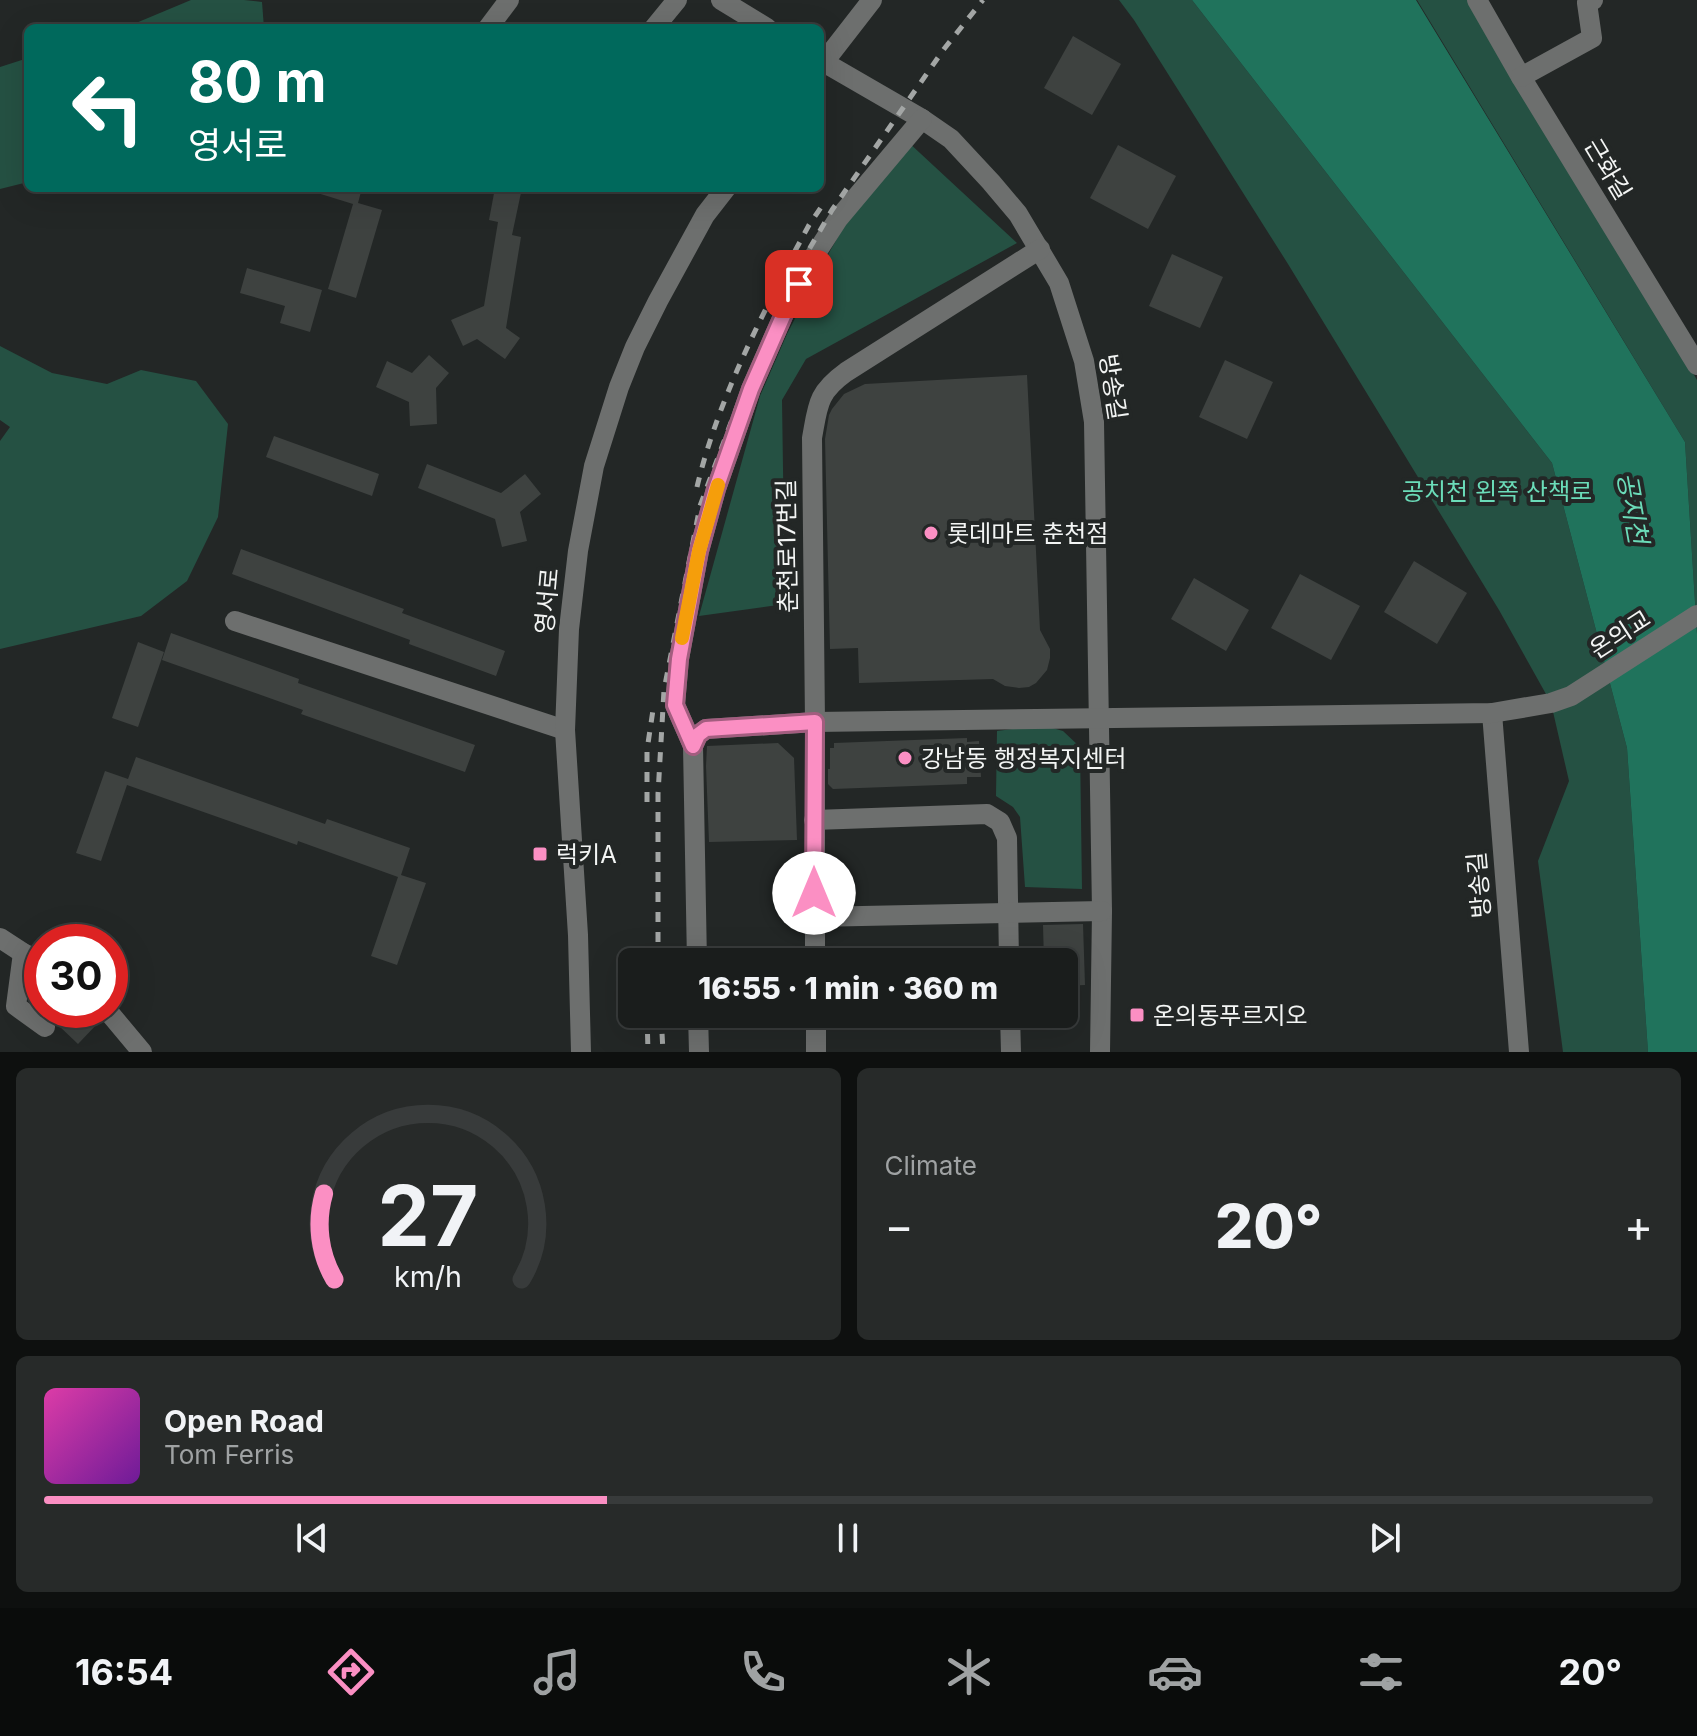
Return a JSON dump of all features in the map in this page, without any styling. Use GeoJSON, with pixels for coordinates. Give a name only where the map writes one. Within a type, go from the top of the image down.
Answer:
{"type":"FeatureCollection","features":[{"type":"Feature","properties":{"kind":"street"},"geometry":{"type":"LineString","coordinates":[[491,24],[509,0]]}},
{"type":"Feature","properties":{"kind":"street"},"geometry":{"type":"LineString","coordinates":[[657,24],[677,0]]}},
{"type":"Feature","properties":{"kind":"street"},"geometry":{"type":"LineString","coordinates":[[721,0],[760,24]]}},
{"type":"Feature","properties":{"kind":"street"},"geometry":{"type":"LineString","coordinates":[[824,59],[872,0]]}},
{"type":"Feature","properties":{"kind":"street","name":"근화길"},"geometry":{"type":"LineString","coordinates":[[1477,0],[1697,365]]}},
{"type":"Feature","properties":{"kind":"street"},"geometry":{"type":"LineString","coordinates":[[1521,77],[1592,38],[1587,3],[1593,0]]}},
{"type":"Feature","properties":{"kind":"street"},"geometry":{"type":"LineString","coordinates":[[697,948],[693,746],[675,705],[679,659],[699,551],[716,489],[751,389],[787,307],[831,229],[922,119],[824,65]]}},
{"type":"Feature","properties":{"kind":"street","name":"방송길"},"geometry":{"type":"LineString","coordinates":[[922,119],[951,139],[1018,214],[1059,283],[1084,361],[1094,422],[1102,911],[1100,1052]]}},
{"type":"Feature","properties":{"kind":"street","name":"영서로"},"geometry":{"type":"LineString","coordinates":[[581,1052],[578,935],[565,730],[571,597],[578,551],[594,466],[635,347],[705,215],[723,192]]}},
{"type":"Feature","properties":{"kind":"street","name":"춘천로17번길"},"geometry":{"type":"LineString","coordinates":[[815,948],[812,438],[821,396],[846,372],[1040,249]]}},
{"type":"Feature","properties":{"kind":"street","name":"온의교"},"geometry":{"type":"LineString","coordinates":[[1492,713],[1551,703],[1571,696],[1697,615]]}},
{"type":"Feature","properties":{"kind":"street"},"geometry":{"type":"LineString","coordinates":[[235,621],[565,730]]}},
{"type":"Feature","properties":{"kind":"street"},"geometry":{"type":"LineString","coordinates":[[693,746],[698,735],[706,729],[815,722],[1492,713]]}},
{"type":"Feature","properties":{"kind":"street","name":"방송길"},"geometry":{"type":"LineString","coordinates":[[1492,713],[1519,1052]]}},
{"type":"Feature","properties":{"kind":"street"},"geometry":{"type":"LineString","coordinates":[[814,820],[987,814],[1000,822],[1007,838],[1009,948]]}},
{"type":"Feature","properties":{"kind":"street"},"geometry":{"type":"LineString","coordinates":[[814,917],[1102,911]]}},
{"type":"Feature","properties":{"kind":"street"},"geometry":{"type":"LineString","coordinates":[[0,938],[24,953]]}},
{"type":"Feature","properties":{"kind":"street"},"geometry":{"type":"LineString","coordinates":[[24,983],[16,1006],[24,1012]]}},
{"type":"Feature","properties":{"kind":"street"},"geometry":{"type":"LineString","coordinates":[[122,1028],[142,1052]]}},
{"type":"Feature","properties":{"kind":"street"},"geometry":{"type":"LineString","coordinates":[[698,1028],[699,1052]]}},
{"type":"Feature","properties":{"kind":"street"},"geometry":{"type":"LineString","coordinates":[[816,1028],[816,1052]]}},
{"type":"Feature","properties":{"kind":"street"},"geometry":{"type":"LineString","coordinates":[[1010,1028],[1011,1052]]}},
{"type":"Feature","properties":{"kind":"green space"},"geometry":{"type":"Polygon","coordinates":[[[191,0],[262,2],[264,24],[134,24],[191,0]]]}},
{"type":"Feature","properties":{"kind":"green space","name":"공치천 왼쪽 산책로"},"geometry":{"type":"Polygon","coordinates":[[[1119,0],[1192,0],[1552,463],[1627,748],[1648,1052],[1563,1052],[1538,861],[1569,781],[1551,703],[1499,610],[1288,264],[1119,0]]]}},
{"type":"Feature","properties":{"kind":"green space"},"geometry":{"type":"Polygon","coordinates":[[[1417,0],[1477,0],[1697,380],[1697,634],[1685,442],[1417,0]]]}},
{"type":"Feature","properties":{"kind":"green space"},"geometry":{"type":"Polygon","coordinates":[[[24,59],[24,183],[0,189],[0,67],[24,59]]]}},
{"type":"Feature","properties":{"kind":"green space"},"geometry":{"type":"Polygon","coordinates":[[[907,141],[1017,243],[806,359],[782,400],[785,604],[699,616],[760,396],[787,334],[869,183],[907,141]]]}},
{"type":"Feature","properties":{"kind":"green space"},"geometry":{"type":"Polygon","coordinates":[[[0,346],[52,373],[107,384],[141,370],[196,381],[228,424],[218,517],[187,581],[141,616],[0,649],[0,441],[10,427],[0,420],[0,346]]]}},
{"type":"Feature","properties":{"kind":"green space"},"geometry":{"type":"Polygon","coordinates":[[[1042,725],[1063,731],[1080,747],[1082,889],[1025,887],[1020,817],[1013,807],[996,796],[997,731],[1042,725]]]}},
{"type":"Feature","properties":{"kind":"water","name":"공지천"},"geometry":{"type":"Polygon","coordinates":[[[1192,0],[1416,0],[1685,442],[1697,634],[1697,1052],[1648,1052],[1627,748],[1552,463],[1192,0]]]}},
{"type":"Feature","properties":{"kind":"building"},"geometry":{"type":"Polygon","coordinates":[[[1073,36],[1121,64],[1092,115],[1044,88],[1073,36]]]}},
{"type":"Feature","properties":{"kind":"building"},"geometry":{"type":"Polygon","coordinates":[[[1118,145],[1176,176],[1148,229],[1090,198],[1118,145]]]}},
{"type":"Feature","properties":{"kind":"building"},"geometry":{"type":"Polygon","coordinates":[[[314,192],[361,192],[358,203],[382,210],[356,298],[328,289],[353,204],[314,192]]]}},
{"type":"Feature","properties":{"kind":"building"},"geometry":{"type":"Polygon","coordinates":[[[494,192],[521,192],[512,235],[521,237],[506,328],[520,338],[505,359],[477,339],[463,346],[451,320],[484,306],[498,222],[489,220],[494,192]]]}},
{"type":"Feature","properties":{"kind":"building"},"geometry":{"type":"Polygon","coordinates":[[[1172,254],[1223,277],[1200,328],[1149,306],[1172,254]]]}},
{"type":"Feature","properties":{"kind":"building"},"geometry":{"type":"Polygon","coordinates":[[[247,268],[322,290],[310,332],[280,323],[285,306],[240,293],[247,268]]]}},
{"type":"Feature","properties":{"kind":"building"},"geometry":{"type":"Polygon","coordinates":[[[429,355],[449,373],[436,388],[437,424],[410,426],[409,402],[376,387],[387,361],[412,373],[429,355]]]}},
{"type":"Feature","properties":{"kind":"building"},"geometry":{"type":"Polygon","coordinates":[[[1225,360],[1273,382],[1247,439],[1199,417],[1225,360]]]}},
{"type":"Feature","properties":{"kind":"building","name":"롯데마트 춘천점"},"geometry":{"type":"Polygon","coordinates":[[[1027,375],[1040,630],[1050,649],[1047,670],[1036,683],[1019,688],[1005,686],[993,679],[859,683],[858,648],[830,649],[825,439],[832,409],[844,394],[865,384],[1027,375]]]}},
{"type":"Feature","properties":{"kind":"building"},"geometry":{"type":"Polygon","coordinates":[[[274,436],[379,474],[372,496],[266,457],[274,436]]]}},
{"type":"Feature","properties":{"kind":"building"},"geometry":{"type":"Polygon","coordinates":[[[427,464],[501,493],[525,474],[541,494],[520,512],[527,541],[502,547],[495,519],[418,488],[427,464]]]}},
{"type":"Feature","properties":{"kind":"building"},"geometry":{"type":"Polygon","coordinates":[[[241,549],[404,609],[402,613],[505,651],[496,676],[409,644],[410,640],[232,574],[241,549]]]}},
{"type":"Feature","properties":{"kind":"building"},"geometry":{"type":"Polygon","coordinates":[[[1414,561],[1467,593],[1437,644],[1384,612],[1414,561]]]}},
{"type":"Feature","properties":{"kind":"building"},"geometry":{"type":"Polygon","coordinates":[[[1300,574],[1360,606],[1331,660],[1271,628],[1300,574]]]}},
{"type":"Feature","properties":{"kind":"building"},"geometry":{"type":"Polygon","coordinates":[[[1194,578],[1249,610],[1226,651],[1171,619],[1194,578]]]}},
{"type":"Feature","properties":{"kind":"building"},"geometry":{"type":"Polygon","coordinates":[[[171,633],[299,679],[298,683],[475,745],[465,772],[301,714],[303,710],[162,660],[171,633]]]}},
{"type":"Feature","properties":{"kind":"building"},"geometry":{"type":"Polygon","coordinates":[[[138,642],[164,652],[138,727],[112,718],[138,642]]]}},
{"type":"Feature","properties":{"kind":"building","name":"강남동 행정복지센터"},"geometry":{"type":"Polygon","coordinates":[[[967,738],[967,742],[979,741],[981,777],[967,777],[967,784],[833,789],[828,784],[830,748],[834,748],[834,743],[967,738]]]}},
{"type":"Feature","properties":{"kind":"building"},"geometry":{"type":"Polygon","coordinates":[[[778,743],[794,758],[797,840],[709,842],[707,746],[778,743]]]}},
{"type":"Feature","properties":{"kind":"building"},"geometry":{"type":"Polygon","coordinates":[[[136,757],[325,824],[327,819],[410,848],[401,875],[426,883],[397,965],[371,956],[398,877],[298,841],[297,845],[127,785],[101,861],[76,853],[105,771],[128,779],[136,757]]]}},
{"type":"Feature","properties":{"kind":"building"},"geometry":{"type":"Polygon","coordinates":[[[1083,924],[1085,985],[1078,985],[1078,948],[1044,948],[1043,925],[1083,924]]]}},
{"type":"Feature","properties":{"kind":"building"},"geometry":{"type":"Polygon","coordinates":[[[61,1028],[93,1028],[78,1044],[61,1028]]]}},
{"type":"Feature","properties":{"kind":"railway"},"geometry":{"type":"LineString","coordinates":[[658,948],[658,794],[664,690],[700,506],[733,417],[790,282],[832,210],[944,49],[983,0]]}},
{"type":"Feature","properties":{"kind":"railway"},"geometry":{"type":"LineString","coordinates":[[795,251],[826,200]]}},
{"type":"Feature","properties":{"kind":"railway"},"geometry":{"type":"LineString","coordinates":[[697,487],[731,385],[777,287]]}},
{"type":"Feature","properties":{"kind":"railway"},"geometry":{"type":"LineString","coordinates":[[647,802],[647,750],[653,710]]}},
{"type":"Feature","properties":{"kind":"railway"},"geometry":{"type":"LineString","coordinates":[[647,1028],[648,1052]]}},
{"type":"Feature","properties":{"kind":"railway"},"geometry":{"type":"LineString","coordinates":[[662,1028],[663,1052]]}},
{"type":"Feature","properties":{"kind":"slow traffic"},"geometry":{"type":"LineString","coordinates":[[682,638],[699,551],[718,485]]}},
{"type":"Feature","properties":{"kind":"place","name":"롯데마트 춘천점"},"geometry":{"type":"Point","coordinates":[931,533]}},
{"type":"Feature","properties":{"kind":"place","name":"강남동 행정복지센터"},"geometry":{"type":"Point","coordinates":[905,758]}},
{"type":"Feature","properties":{"kind":"place","name":"럭키A"},"geometry":{"type":"Point","coordinates":[540,854]}},
{"type":"Feature","properties":{"kind":"place","name":"온의동푸르지오"},"geometry":{"type":"Point","coordinates":[1137,1015]}},
{"type":"Feature","properties":{"kind":"route"},"geometry":{"type":"LineString","coordinates":[[799,284],[751,389],[716,489],[699,551],[679,659],[675,705],[693,746],[698,735],[706,729],[815,722],[814,893]]}}]}
